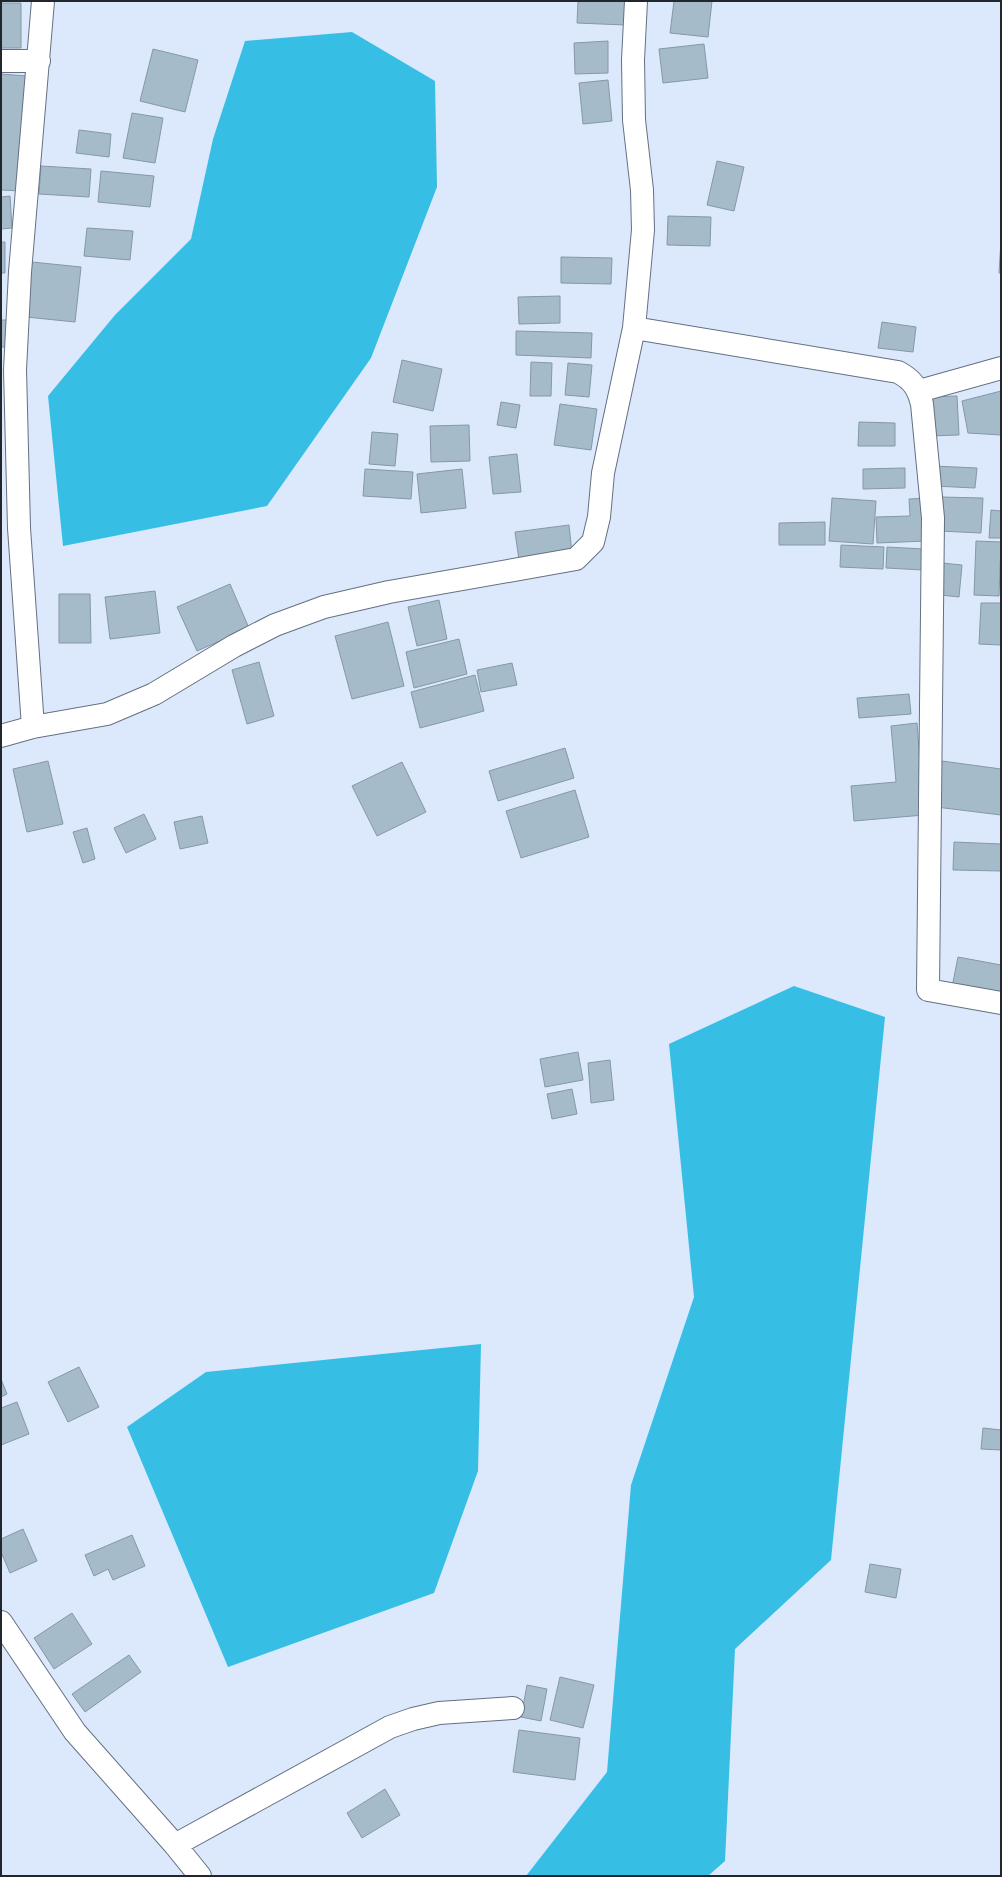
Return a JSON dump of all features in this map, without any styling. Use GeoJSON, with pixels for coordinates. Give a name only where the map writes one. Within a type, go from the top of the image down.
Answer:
{"type":"FeatureCollection","features":[{"type":"Feature","properties":{"kind":"street"},"geometry":{"type":"LineString","coordinates":[[33,727],[18,528],[15,370],[20,272],[43,1]]}},
{"type":"Feature","properties":{"kind":"street"},"geometry":{"type":"LineString","coordinates":[[1,736],[33,727],[107,714],[154,694],[234,646],[275,625],[324,607],[389,592],[576,560],[593,542],[599,517],[603,473],[634,328],[643,230],[642,190],[634,120],[633,60],[636,1]]}},
{"type":"Feature","properties":{"kind":"street"},"geometry":{"type":"LineString","coordinates":[[1,61],[39,60]]}},
{"type":"Feature","properties":{"kind":"street"},"geometry":{"type":"LineString","coordinates":[[634,328],[898,372],[911,379],[919,391],[922,404],[933,518],[928,990],[1001,1003]]}},
{"type":"Feature","properties":{"kind":"street"},"geometry":{"type":"LineString","coordinates":[[919,391],[1001,368]]}},
{"type":"Feature","properties":{"kind":"street"},"geometry":{"type":"LineString","coordinates":[[1,1622],[76,1732],[175,1845],[200,1876]]}},
{"type":"Feature","properties":{"kind":"street"},"geometry":{"type":"LineString","coordinates":[[175,1845],[390,1727],[413,1719],[439,1713],[513,1708]]}},
{"type":"Feature","properties":{"kind":"water"},"geometry":{"type":"Polygon","coordinates":[[[352,32],[435,81],[437,187],[371,358],[267,506],[63,546],[48,396],[115,315],[191,239],[213,139],[245,41],[352,32]]]}},
{"type":"Feature","properties":{"kind":"water"},"geometry":{"type":"Polygon","coordinates":[[[794,986],[885,1017],[831,1560],[735,1649],[725,1861],[708,1876],[526,1876],[607,1772],[631,1485],[694,1297],[669,1044],[794,986]]]}},
{"type":"Feature","properties":{"kind":"water"},"geometry":{"type":"Polygon","coordinates":[[[481,1344],[478,1471],[434,1593],[228,1667],[127,1427],[206,1372],[481,1344]]]}},
{"type":"Feature","properties":{"kind":"building"},"geometry":{"type":"Polygon","coordinates":[[[578,1],[626,1],[625,25],[577,23],[578,1]]]}},
{"type":"Feature","properties":{"kind":"building"},"geometry":{"type":"Polygon","coordinates":[[[674,1],[712,1],[708,37],[670,33],[674,1]]]}},
{"type":"Feature","properties":{"kind":"building"},"geometry":{"type":"Polygon","coordinates":[[[1,3],[21,3],[21,48],[1,48],[1,3]]]}},
{"type":"Feature","properties":{"kind":"building"},"geometry":{"type":"Polygon","coordinates":[[[608,41],[608,73],[575,74],[574,43],[608,41]]]}},
{"type":"Feature","properties":{"kind":"building"},"geometry":{"type":"Polygon","coordinates":[[[704,44],[708,78],[663,83],[659,49],[704,44]]]}},
{"type":"Feature","properties":{"kind":"building"},"geometry":{"type":"Polygon","coordinates":[[[153,49],[198,60],[185,112],[140,101],[153,49]]]}},
{"type":"Feature","properties":{"kind":"building"},"geometry":{"type":"Polygon","coordinates":[[[1,74],[27,76],[21,191],[1,190],[1,74]]]}},
{"type":"Feature","properties":{"kind":"building"},"geometry":{"type":"Polygon","coordinates":[[[608,80],[612,121],[583,124],[579,83],[608,80]]]}},
{"type":"Feature","properties":{"kind":"building"},"geometry":{"type":"Polygon","coordinates":[[[132,113],[163,118],[155,163],[123,158],[132,113]]]}},
{"type":"Feature","properties":{"kind":"building"},"geometry":{"type":"Polygon","coordinates":[[[79,130],[111,134],[109,157],[76,153],[79,130]]]}},
{"type":"Feature","properties":{"kind":"building"},"geometry":{"type":"Polygon","coordinates":[[[717,161],[744,167],[734,211],[707,205],[717,161]]]}},
{"type":"Feature","properties":{"kind":"building"},"geometry":{"type":"Polygon","coordinates":[[[41,166],[91,169],[89,197],[39,194],[41,166]]]}},
{"type":"Feature","properties":{"kind":"building"},"geometry":{"type":"Polygon","coordinates":[[[101,171],[154,176],[150,207],[98,202],[101,171]]]}},
{"type":"Feature","properties":{"kind":"building"},"geometry":{"type":"Polygon","coordinates":[[[10,196],[12,228],[1,229],[1,197],[10,196]]]}},
{"type":"Feature","properties":{"kind":"building"},"geometry":{"type":"Polygon","coordinates":[[[668,216],[711,217],[710,246],[667,245],[668,216]]]}},
{"type":"Feature","properties":{"kind":"building"},"geometry":{"type":"Polygon","coordinates":[[[87,228],[133,231],[130,260],[84,256],[87,228]]]}},
{"type":"Feature","properties":{"kind":"building"},"geometry":{"type":"Polygon","coordinates":[[[1001,240],[1001,273],[999,273],[1001,240]]]}},
{"type":"Feature","properties":{"kind":"building"},"geometry":{"type":"Polygon","coordinates":[[[1,242],[5,242],[5,273],[1,273],[1,242]]]}},
{"type":"Feature","properties":{"kind":"building"},"geometry":{"type":"Polygon","coordinates":[[[561,257],[612,258],[611,284],[561,283],[561,257]]]}},
{"type":"Feature","properties":{"kind":"building"},"geometry":{"type":"Polygon","coordinates":[[[32,262],[81,267],[75,322],[26,317],[32,262]]]}},
{"type":"Feature","properties":{"kind":"building"},"geometry":{"type":"Polygon","coordinates":[[[560,296],[560,323],[519,324],[518,297],[560,296]]]}},
{"type":"Feature","properties":{"kind":"building"},"geometry":{"type":"Polygon","coordinates":[[[1,320],[8,320],[9,347],[1,347],[1,320]]]}},
{"type":"Feature","properties":{"kind":"building"},"geometry":{"type":"Polygon","coordinates":[[[882,322],[916,327],[913,352],[878,348],[882,322]]]}},
{"type":"Feature","properties":{"kind":"building"},"geometry":{"type":"Polygon","coordinates":[[[516,331],[592,333],[591,358],[516,355],[516,331]]]}},
{"type":"Feature","properties":{"kind":"building"},"geometry":{"type":"Polygon","coordinates":[[[402,360],[442,369],[433,411],[393,402],[402,360]]]}},
{"type":"Feature","properties":{"kind":"building"},"geometry":{"type":"Polygon","coordinates":[[[531,362],[552,363],[551,396],[530,396],[531,362]]]}},
{"type":"Feature","properties":{"kind":"building"},"geometry":{"type":"Polygon","coordinates":[[[568,363],[592,365],[589,397],[565,395],[568,363]]]}},
{"type":"Feature","properties":{"kind":"building"},"geometry":{"type":"Polygon","coordinates":[[[1001,391],[1001,435],[968,433],[962,401],[1001,391]]]}},
{"type":"Feature","properties":{"kind":"building"},"geometry":{"type":"Polygon","coordinates":[[[957,396],[959,435],[929,436],[928,397],[957,396]]]}},
{"type":"Feature","properties":{"kind":"building"},"geometry":{"type":"Polygon","coordinates":[[[501,402],[520,405],[516,428],[497,425],[501,402]]]}},
{"type":"Feature","properties":{"kind":"building"},"geometry":{"type":"Polygon","coordinates":[[[560,404],[597,409],[591,450],[554,445],[560,404]]]}},
{"type":"Feature","properties":{"kind":"building"},"geometry":{"type":"Polygon","coordinates":[[[859,422],[895,423],[895,446],[858,446],[859,422]]]}},
{"type":"Feature","properties":{"kind":"building"},"geometry":{"type":"Polygon","coordinates":[[[469,425],[470,461],[431,462],[430,426],[469,425]]]}},
{"type":"Feature","properties":{"kind":"building"},"geometry":{"type":"Polygon","coordinates":[[[372,432],[398,434],[395,466],[369,464],[372,432]]]}},
{"type":"Feature","properties":{"kind":"building"},"geometry":{"type":"Polygon","coordinates":[[[517,454],[521,492],[493,494],[489,457],[517,454]]]}},
{"type":"Feature","properties":{"kind":"building"},"geometry":{"type":"Polygon","coordinates":[[[934,466],[977,468],[975,488],[934,486],[934,466]]]}},
{"type":"Feature","properties":{"kind":"building"},"geometry":{"type":"Polygon","coordinates":[[[905,468],[905,488],[863,489],[863,469],[905,468]]]}},
{"type":"Feature","properties":{"kind":"building"},"geometry":{"type":"Polygon","coordinates":[[[365,469],[413,472],[411,499],[363,496],[365,469]]]}},
{"type":"Feature","properties":{"kind":"building"},"geometry":{"type":"Polygon","coordinates":[[[462,469],[466,508],[421,513],[417,474],[462,469]]]}},
{"type":"Feature","properties":{"kind":"building"},"geometry":{"type":"Polygon","coordinates":[[[941,497],[983,498],[981,533],[939,531],[941,497]]]}},
{"type":"Feature","properties":{"kind":"building"},"geometry":{"type":"Polygon","coordinates":[[[832,498],[876,501],[873,544],[829,541],[832,498]]]}},
{"type":"Feature","properties":{"kind":"building"},"geometry":{"type":"Polygon","coordinates":[[[926,498],[927,541],[877,543],[876,517],[910,516],[909,499],[926,498]]]}},
{"type":"Feature","properties":{"kind":"building"},"geometry":{"type":"Polygon","coordinates":[[[991,510],[1001,511],[1001,538],[989,538],[991,510]]]}},
{"type":"Feature","properties":{"kind":"building"},"geometry":{"type":"Polygon","coordinates":[[[825,522],[825,545],[779,545],[779,523],[825,522]]]}},
{"type":"Feature","properties":{"kind":"building"},"geometry":{"type":"Polygon","coordinates":[[[569,525],[572,553],[519,560],[515,532],[569,525]]]}},
{"type":"Feature","properties":{"kind":"building"},"geometry":{"type":"Polygon","coordinates":[[[976,541],[1001,542],[999,596],[974,595],[976,541]]]}},
{"type":"Feature","properties":{"kind":"building"},"geometry":{"type":"Polygon","coordinates":[[[841,545],[884,547],[883,569],[840,567],[841,545]]]}},
{"type":"Feature","properties":{"kind":"building"},"geometry":{"type":"Polygon","coordinates":[[[887,547],[924,549],[923,570],[886,568],[887,547]]]}},
{"type":"Feature","properties":{"kind":"building"},"geometry":{"type":"Polygon","coordinates":[[[942,563],[962,565],[959,597],[940,595],[942,563]]]}},
{"type":"Feature","properties":{"kind":"building"},"geometry":{"type":"Polygon","coordinates":[[[230,584],[249,628],[197,651],[177,607],[230,584]]]}},
{"type":"Feature","properties":{"kind":"building"},"geometry":{"type":"Polygon","coordinates":[[[155,591],[160,633],[110,639],[105,597],[155,591]]]}},
{"type":"Feature","properties":{"kind":"building"},"geometry":{"type":"Polygon","coordinates":[[[59,594],[90,594],[91,643],[59,643],[59,594]]]}},
{"type":"Feature","properties":{"kind":"building"},"geometry":{"type":"Polygon","coordinates":[[[439,600],[447,639],[417,646],[408,607],[439,600]]]}},
{"type":"Feature","properties":{"kind":"building"},"geometry":{"type":"Polygon","coordinates":[[[981,603],[1001,603],[1001,645],[979,644],[981,603]]]}},
{"type":"Feature","properties":{"kind":"building"},"geometry":{"type":"Polygon","coordinates":[[[388,622],[404,686],[352,699],[335,636],[388,622]]]}},
{"type":"Feature","properties":{"kind":"building"},"geometry":{"type":"Polygon","coordinates":[[[459,639],[467,674],[414,688],[406,652],[459,639]]]}},
{"type":"Feature","properties":{"kind":"building"},"geometry":{"type":"Polygon","coordinates":[[[259,662],[274,716],[247,724],[232,670],[259,662]]]}},
{"type":"Feature","properties":{"kind":"building"},"geometry":{"type":"Polygon","coordinates":[[[512,663],[517,685],[481,692],[477,670],[512,663]]]}},
{"type":"Feature","properties":{"kind":"building"},"geometry":{"type":"Polygon","coordinates":[[[475,675],[484,711],[420,728],[411,692],[475,675]]]}},
{"type":"Feature","properties":{"kind":"building"},"geometry":{"type":"Polygon","coordinates":[[[909,694],[911,714],[859,718],[857,698],[909,694]]]}},
{"type":"Feature","properties":{"kind":"building"},"geometry":{"type":"Polygon","coordinates":[[[917,723],[924,815],[854,821],[851,786],[896,782],[891,726],[917,723]]]}},
{"type":"Feature","properties":{"kind":"building"},"geometry":{"type":"Polygon","coordinates":[[[565,748],[574,778],[498,801],[489,771],[565,748]]]}},
{"type":"Feature","properties":{"kind":"building"},"geometry":{"type":"Polygon","coordinates":[[[48,761],[63,824],[27,832],[13,769],[48,761]]]}},
{"type":"Feature","properties":{"kind":"building"},"geometry":{"type":"Polygon","coordinates":[[[942,761],[1001,769],[1001,815],[936,807],[942,761]]]}},
{"type":"Feature","properties":{"kind":"building"},"geometry":{"type":"Polygon","coordinates":[[[402,762],[426,812],[377,836],[352,786],[402,762]]]}},
{"type":"Feature","properties":{"kind":"building"},"geometry":{"type":"Polygon","coordinates":[[[575,790],[589,837],[521,858],[506,811],[575,790]]]}},
{"type":"Feature","properties":{"kind":"building"},"geometry":{"type":"Polygon","coordinates":[[[144,814],[156,839],[126,853],[114,828],[144,814]]]}},
{"type":"Feature","properties":{"kind":"building"},"geometry":{"type":"Polygon","coordinates":[[[202,816],[208,843],[180,849],[174,822],[202,816]]]}},
{"type":"Feature","properties":{"kind":"building"},"geometry":{"type":"Polygon","coordinates":[[[87,828],[95,859],[83,863],[73,832],[87,828]]]}},
{"type":"Feature","properties":{"kind":"building"},"geometry":{"type":"Polygon","coordinates":[[[954,842],[1001,844],[1001,871],[953,870],[954,842]]]}},
{"type":"Feature","properties":{"kind":"building"},"geometry":{"type":"Polygon","coordinates":[[[958,957],[1001,965],[1001,995],[952,987],[958,957]]]}},
{"type":"Feature","properties":{"kind":"building"},"geometry":{"type":"Polygon","coordinates":[[[578,1052],[583,1080],[545,1087],[540,1059],[578,1052]]]}},
{"type":"Feature","properties":{"kind":"building"},"geometry":{"type":"Polygon","coordinates":[[[610,1060],[614,1100],[591,1103],[588,1063],[610,1060]]]}},
{"type":"Feature","properties":{"kind":"building"},"geometry":{"type":"Polygon","coordinates":[[[572,1089],[577,1114],[552,1119],[547,1094],[572,1089]]]}},
{"type":"Feature","properties":{"kind":"building"},"geometry":{"type":"Polygon","coordinates":[[[79,1367],[99,1407],[68,1422],[48,1382],[79,1367]]]}},
{"type":"Feature","properties":{"kind":"building"},"geometry":{"type":"Polygon","coordinates":[[[1,1379],[7,1394],[1,1397],[1,1379]]]}},
{"type":"Feature","properties":{"kind":"building"},"geometry":{"type":"Polygon","coordinates":[[[17,1402],[29,1434],[1,1445],[1,1408],[17,1402]]]}},
{"type":"Feature","properties":{"kind":"building"},"geometry":{"type":"Polygon","coordinates":[[[983,1428],[1001,1430],[1001,1450],[981,1449],[983,1428]]]}},
{"type":"Feature","properties":{"kind":"building"},"geometry":{"type":"Polygon","coordinates":[[[23,1529],[37,1561],[10,1573],[1,1552],[1,1539],[23,1529]]]}},
{"type":"Feature","properties":{"kind":"building"},"geometry":{"type":"Polygon","coordinates":[[[132,1535],[145,1566],[113,1580],[108,1569],[94,1576],[85,1555],[132,1535]]]}},
{"type":"Feature","properties":{"kind":"building"},"geometry":{"type":"Polygon","coordinates":[[[870,1564],[901,1569],[896,1598],[865,1592],[870,1564]]]}},
{"type":"Feature","properties":{"kind":"building"},"geometry":{"type":"Polygon","coordinates":[[[72,1613],[92,1644],[54,1669],[34,1638],[72,1613]]]}},
{"type":"Feature","properties":{"kind":"building"},"geometry":{"type":"Polygon","coordinates":[[[129,1655],[141,1672],[85,1712],[72,1694],[129,1655]]]}},
{"type":"Feature","properties":{"kind":"building"},"geometry":{"type":"Polygon","coordinates":[[[560,1677],[594,1685],[583,1728],[550,1720],[560,1677]]]}},
{"type":"Feature","properties":{"kind":"building"},"geometry":{"type":"Polygon","coordinates":[[[527,1685],[547,1689],[541,1721],[521,1717],[527,1685]]]}},
{"type":"Feature","properties":{"kind":"building"},"geometry":{"type":"Polygon","coordinates":[[[519,1730],[580,1738],[575,1780],[513,1772],[519,1730]]]}},
{"type":"Feature","properties":{"kind":"building"},"geometry":{"type":"Polygon","coordinates":[[[385,1789],[400,1815],[362,1838],[347,1813],[385,1789]]]}}]}
